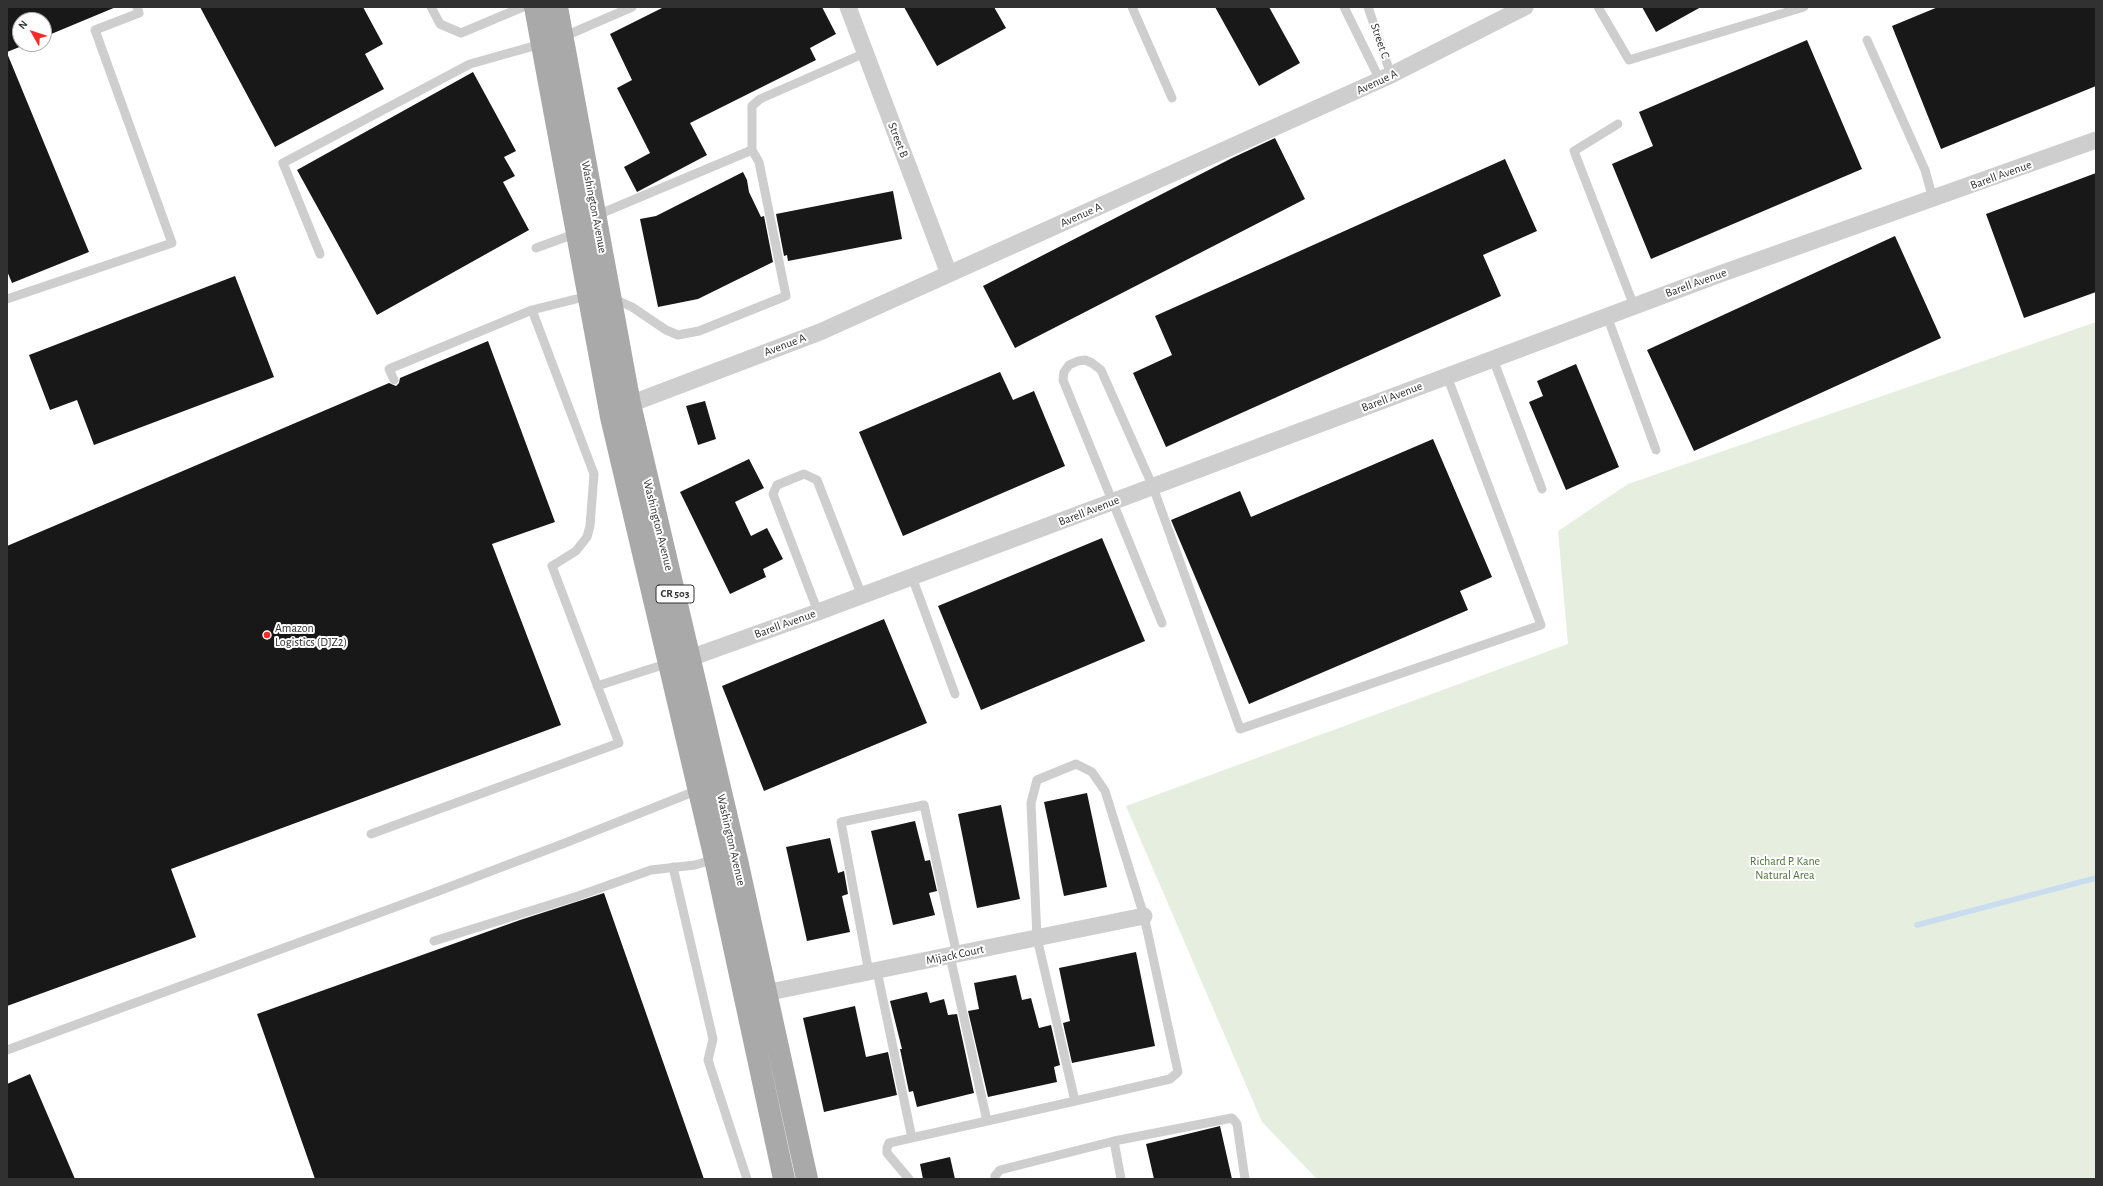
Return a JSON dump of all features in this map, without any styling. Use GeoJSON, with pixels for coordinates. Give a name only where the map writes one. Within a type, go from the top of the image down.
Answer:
{"type":"FeatureCollection","features":[{"type":"Feature","properties":{"kind":"main road","name":"Washington Avenue"},"geometry":{"type":"LineString","coordinates":[[535,7],[610,416],[715,859],[784,1179]]}},
{"type":"Feature","properties":{"kind":"main road","name":"Washington Avenue"},"geometry":{"type":"LineString","coordinates":[[557,7],[630,404],[737,860],[807,1179]]}},
{"type":"Feature","properties":{"kind":"street","name":"Street B"},"geometry":{"type":"LineString","coordinates":[[848,7],[949,274]]}},
{"type":"Feature","properties":{"kind":"street","name":"Avenue A"},"geometry":{"type":"LineString","coordinates":[[630,404],[820,332],[1386,78],[1525,7]]}},
{"type":"Feature","properties":{"kind":"street","name":"Barell Avenue"},"geometry":{"type":"LineString","coordinates":[[690,658],[862,596],[1634,306],[2096,140]]}},
{"type":"Feature","properties":{"kind":"street","name":"Mijack Court"},"geometry":{"type":"LineString","coordinates":[[765,993],[1144,916]]}},
{"type":"Feature","properties":{"kind":"lane"},"geometry":{"type":"LineString","coordinates":[[7,299],[172,243],[95,30],[139,13],[137,7]]}},
{"type":"Feature","properties":{"kind":"lane"},"geometry":{"type":"LineString","coordinates":[[431,7],[440,24],[461,33],[523,7]]}},
{"type":"Feature","properties":{"kind":"lane"},"geometry":{"type":"LineString","coordinates":[[563,37],[632,7]]}},
{"type":"Feature","properties":{"kind":"lane"},"geometry":{"type":"LineString","coordinates":[[1132,7],[1172,98]]}},
{"type":"Feature","properties":{"kind":"lane"},"geometry":{"type":"LineString","coordinates":[[1344,7],[1386,78]]}},
{"type":"Feature","properties":{"kind":"lane","name":"Street C"},"geometry":{"type":"LineString","coordinates":[[1368,7],[1386,78]]}},
{"type":"Feature","properties":{"kind":"lane"},"geometry":{"type":"LineString","coordinates":[[1598,7],[1629,60],[1804,7]]}},
{"type":"Feature","properties":{"kind":"lane"},"geometry":{"type":"LineString","coordinates":[[1866,40],[1925,170],[1932,199]]}},
{"type":"Feature","properties":{"kind":"lane"},"geometry":{"type":"LineString","coordinates":[[320,254],[283,163],[470,64],[541,44]]}},
{"type":"Feature","properties":{"kind":"lane"},"geometry":{"type":"LineString","coordinates":[[610,297],[632,307],[666,330],[678,335],[699,331],[786,296],[759,162],[752,150],[752,106],[760,99],[865,53]]}},
{"type":"Feature","properties":{"kind":"lane"},"geometry":{"type":"LineString","coordinates":[[1618,124],[1574,151],[1634,306]]}},
{"type":"Feature","properties":{"kind":"lane"},"geometry":{"type":"LineString","coordinates":[[595,216],[752,150]]}},
{"type":"Feature","properties":{"kind":"lane"},"geometry":{"type":"LineString","coordinates":[[536,248],[577,233]]}},
{"type":"Feature","properties":{"kind":"lane"},"geometry":{"type":"LineString","coordinates":[[394,380],[389,369],[532,310],[589,296]]}},
{"type":"Feature","properties":{"kind":"lane"},"geometry":{"type":"LineString","coordinates":[[371,834],[618,743],[552,566],[576,551],[587,537],[590,526],[594,474],[532,310]]}},
{"type":"Feature","properties":{"kind":"lane"},"geometry":{"type":"LineString","coordinates":[[1608,316],[1656,450]]}},
{"type":"Feature","properties":{"kind":"lane"},"geometry":{"type":"LineString","coordinates":[[1493,359],[1542,489]]}},
{"type":"Feature","properties":{"kind":"lane"},"geometry":{"type":"LineString","coordinates":[[1162,623],[1111,502],[1063,380],[1064,372],[1069,364],[1078,361],[1092,363],[1100,370],[1153,487],[1240,729],[1541,625],[1447,376]]}},
{"type":"Feature","properties":{"kind":"lane"},"geometry":{"type":"LineString","coordinates":[[818,612],[773,494],[777,485],[804,474],[817,480],[862,596]]}},
{"type":"Feature","properties":{"kind":"lane"},"geometry":{"type":"LineString","coordinates":[[912,577],[955,694]]}},
{"type":"Feature","properties":{"kind":"lane"},"geometry":{"type":"LineString","coordinates":[[597,686],[669,663]]}},
{"type":"Feature","properties":{"kind":"lane"},"geometry":{"type":"LineString","coordinates":[[909,1179],[887,1153],[887,1148],[890,1143],[1075,1101],[1170,1079],[1178,1072],[1144,916],[1105,791],[1092,772],[1076,764],[1037,780],[1031,803],[1037,938],[1075,1101]]}},
{"type":"Feature","properties":{"kind":"lane"},"geometry":{"type":"LineString","coordinates":[[7,1050],[464,881],[698,790]]}},
{"type":"Feature","properties":{"kind":"lane"},"geometry":{"type":"LineString","coordinates":[[912,1138],[873,972],[841,822],[924,805],[987,1121]]}},
{"type":"Feature","properties":{"kind":"lane"},"geometry":{"type":"LineString","coordinates":[[434,941],[578,896],[650,870],[695,865],[715,859]]}},
{"type":"Feature","properties":{"kind":"lane"},"geometry":{"type":"LineString","coordinates":[[673,867],[713,1038],[708,1060],[747,1179]]}},
{"type":"Feature","properties":{"kind":"lane"},"geometry":{"type":"LineString","coordinates":[[995,1179],[995,1176],[1000,1170],[1114,1141],[1232,1118],[1236,1124],[1245,1179]]}},
{"type":"Feature","properties":{"kind":"lane"},"geometry":{"type":"LineString","coordinates":[[1114,1141],[1121,1179]]}},
{"type":"Feature","properties":{"kind":"green space","name":"Richard P. Kane Natural Area"},"geometry":{"type":"Polygon","coordinates":[[[2096,322],[2096,1179],[1317,1179],[1262,1122],[1126,806],[1568,644],[1558,531],[1628,484],[2096,322]]]}},
{"type":"Feature","properties":{"kind":"building"},"geometry":{"type":"Polygon","coordinates":[[[7,7],[116,7],[52,34],[52,12],[12,12],[12,50],[7,52],[7,7]]]}},
{"type":"Feature","properties":{"kind":"building"},"geometry":{"type":"Polygon","coordinates":[[[200,7],[363,7],[383,44],[365,54],[384,89],[275,147],[200,7]]]}},
{"type":"Feature","properties":{"kind":"building"},"geometry":{"type":"Polygon","coordinates":[[[664,7],[822,7],[836,34],[810,48],[816,60],[690,123],[707,155],[637,192],[624,167],[650,153],[617,88],[632,80],[610,34],[664,7]]]}},
{"type":"Feature","properties":{"kind":"building"},"geometry":{"type":"Polygon","coordinates":[[[904,7],[994,7],[1006,28],[937,66],[904,7]]]}},
{"type":"Feature","properties":{"kind":"building"},"geometry":{"type":"Polygon","coordinates":[[[1215,7],[1269,7],[1300,63],[1259,86],[1215,7]]]}},
{"type":"Feature","properties":{"kind":"building"},"geometry":{"type":"Polygon","coordinates":[[[1642,7],[1701,7],[1656,32],[1642,7]]]}},
{"type":"Feature","properties":{"kind":"building"},"geometry":{"type":"Polygon","coordinates":[[[1938,7],[2096,7],[2096,86],[1941,149],[1892,26],[1938,7]]]}},
{"type":"Feature","properties":{"kind":"building"},"geometry":{"type":"Polygon","coordinates":[[[1807,40],[1862,169],[1651,259],[1612,164],[1653,146],[1639,112],[1807,40]]]}},
{"type":"Feature","properties":{"kind":"building"},"geometry":{"type":"Polygon","coordinates":[[[7,53],[89,252],[12,283],[7,271],[7,53]]]}},
{"type":"Feature","properties":{"kind":"building"},"geometry":{"type":"Polygon","coordinates":[[[473,72],[516,151],[504,157],[515,176],[503,182],[529,230],[377,315],[297,170],[473,72]]]}},
{"type":"Feature","properties":{"kind":"building"},"geometry":{"type":"Polygon","coordinates":[[[1275,138],[1305,199],[1015,348],[983,286],[1232,158],[1275,138]]]}},
{"type":"Feature","properties":{"kind":"building"},"geometry":{"type":"Polygon","coordinates":[[[1505,159],[1537,231],[1483,255],[1501,296],[1166,447],[1133,373],[1172,355],[1155,316],[1505,159]]]}},
{"type":"Feature","properties":{"kind":"building"},"geometry":{"type":"Polygon","coordinates":[[[743,172],[747,180],[749,192],[761,217],[764,216],[773,262],[698,299],[658,307],[640,219],[656,216],[743,172]]]}},
{"type":"Feature","properties":{"kind":"building"},"geometry":{"type":"Polygon","coordinates":[[[2096,173],[2096,292],[2024,318],[1986,214],[2096,173]]]}},
{"type":"Feature","properties":{"kind":"building"},"geometry":{"type":"Polygon","coordinates":[[[893,191],[902,239],[788,261],[787,255],[784,256],[776,214],[893,191]]]}},
{"type":"Feature","properties":{"kind":"building"},"geometry":{"type":"Polygon","coordinates":[[[1895,236],[1941,338],[1694,451],[1647,350],[1895,236]]]}},
{"type":"Feature","properties":{"kind":"building"},"geometry":{"type":"Polygon","coordinates":[[[235,276],[274,377],[94,445],[77,400],[50,410],[29,355],[235,276]]]}},
{"type":"Feature","properties":{"kind":"building","name":"Amazon Logistics (DJZ2)"},"geometry":{"type":"Polygon","coordinates":[[[488,341],[555,522],[492,544],[561,725],[171,869],[196,937],[7,1006],[7,546],[389,383],[396,386],[399,383],[400,378],[488,341]]]}},
{"type":"Feature","properties":{"kind":"building"},"geometry":{"type":"Polygon","coordinates":[[[1576,364],[1619,467],[1566,490],[1529,402],[1543,396],[1537,381],[1576,364]]]}},
{"type":"Feature","properties":{"kind":"building"},"geometry":{"type":"Polygon","coordinates":[[[1000,372],[1013,400],[1034,391],[1065,466],[903,536],[859,432],[1000,372]]]}},
{"type":"Feature","properties":{"kind":"building"},"geometry":{"type":"Polygon","coordinates":[[[705,401],[716,439],[698,445],[686,406],[705,401]]]}},
{"type":"Feature","properties":{"kind":"building"},"geometry":{"type":"Polygon","coordinates":[[[1433,439],[1492,577],[1460,591],[1468,610],[1249,704],[1171,520],[1240,491],[1251,517],[1433,439]]]}},
{"type":"Feature","properties":{"kind":"building"},"geometry":{"type":"Polygon","coordinates":[[[749,459],[764,488],[735,502],[751,536],[767,528],[783,559],[763,569],[766,577],[730,594],[680,492],[749,459]]]}},
{"type":"Feature","properties":{"kind":"building"},"geometry":{"type":"Polygon","coordinates":[[[1102,538],[1145,641],[981,710],[938,606],[1102,538]]]}},
{"type":"Feature","properties":{"kind":"building"},"geometry":{"type":"Polygon","coordinates":[[[884,619],[927,723],[764,791],[722,686],[884,619]]]}},
{"type":"Feature","properties":{"kind":"building"},"geometry":{"type":"Polygon","coordinates":[[[1087,793],[1107,887],[1064,896],[1044,802],[1087,793]]]}},
{"type":"Feature","properties":{"kind":"building"},"geometry":{"type":"Polygon","coordinates":[[[1001,805],[1020,899],[977,908],[958,814],[1001,805]]]}},
{"type":"Feature","properties":{"kind":"building"},"geometry":{"type":"Polygon","coordinates":[[[915,821],[925,861],[930,860],[937,891],[929,893],[935,915],[893,925],[871,831],[915,821]]]}},
{"type":"Feature","properties":{"kind":"building"},"geometry":{"type":"Polygon","coordinates":[[[830,838],[838,873],[844,871],[848,894],[842,896],[850,932],[807,941],[786,847],[830,838]]]}},
{"type":"Feature","properties":{"kind":"building"},"geometry":{"type":"Polygon","coordinates":[[[604,893],[704,1179],[315,1179],[257,1014],[520,920],[604,893]]]}},
{"type":"Feature","properties":{"kind":"building"},"geometry":{"type":"Polygon","coordinates":[[[1136,952],[1155,1046],[1072,1063],[1063,1023],[1070,1021],[1059,968],[1136,952]]]}},
{"type":"Feature","properties":{"kind":"building"},"geometry":{"type":"Polygon","coordinates":[[[1016,975],[1022,1000],[1031,998],[1039,1028],[1051,1025],[1060,1065],[1054,1067],[1057,1082],[988,1097],[968,1011],[979,1009],[974,983],[1016,975]]]}},
{"type":"Feature","properties":{"kind":"building"},"geometry":{"type":"Polygon","coordinates":[[[927,992],[930,1003],[944,999],[948,1015],[957,1014],[974,1093],[917,1107],[913,1091],[909,1092],[900,1049],[902,1049],[890,1001],[927,992]]]}},
{"type":"Feature","properties":{"kind":"building"},"geometry":{"type":"Polygon","coordinates":[[[855,1006],[866,1057],[888,1052],[897,1095],[824,1112],[803,1018],[855,1006]]]}},
{"type":"Feature","properties":{"kind":"building"},"geometry":{"type":"Polygon","coordinates":[[[30,1074],[75,1179],[7,1179],[7,1084],[30,1074]]]}},
{"type":"Feature","properties":{"kind":"building"},"geometry":{"type":"Polygon","coordinates":[[[1220,1126],[1232,1179],[1154,1179],[1146,1144],[1220,1126]]]}},
{"type":"Feature","properties":{"kind":"building"},"geometry":{"type":"Polygon","coordinates":[[[950,1157],[955,1179],[923,1179],[920,1164],[950,1157]]]}},
{"type":"Feature","properties":{"kind":"waterway"},"geometry":{"type":"LineString","coordinates":[[1917,925],[2096,878]]}},
{"type":"Feature","properties":{"kind":"place","name":"Amazon Logistics (DJZ2)"},"geometry":{"type":"Point","coordinates":[267,635]}}]}
